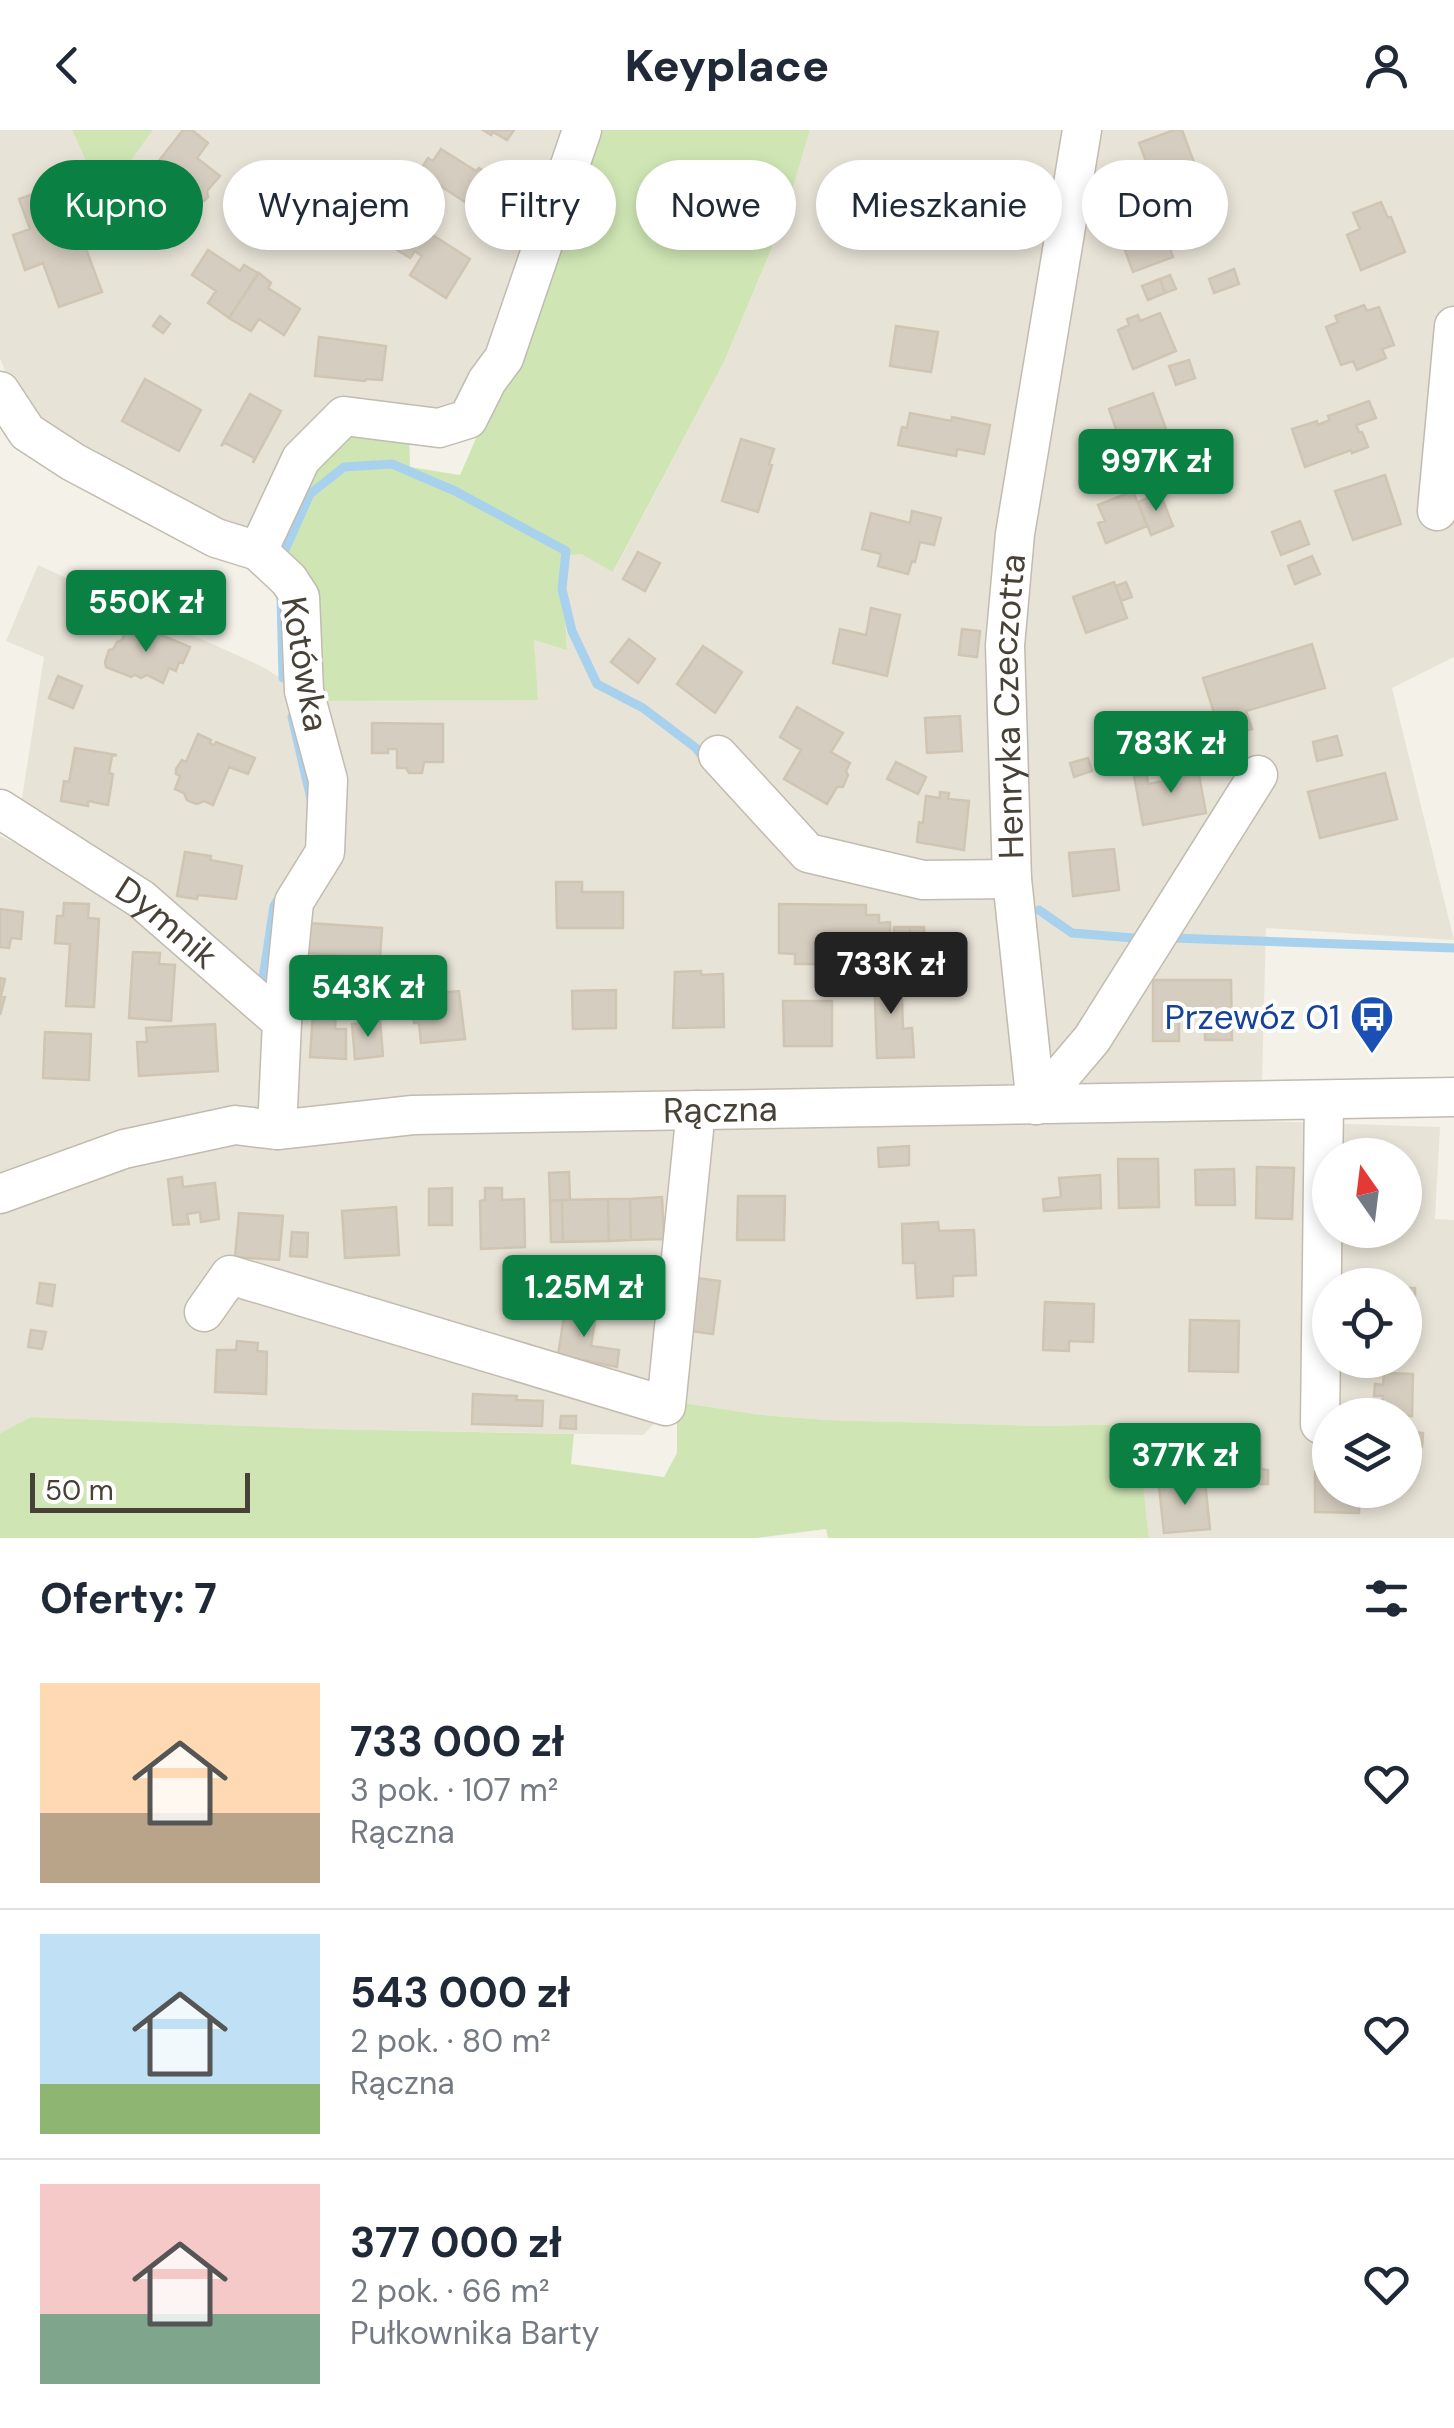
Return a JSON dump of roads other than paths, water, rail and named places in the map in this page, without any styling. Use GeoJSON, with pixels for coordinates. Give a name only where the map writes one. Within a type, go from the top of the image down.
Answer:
{"type":"FeatureCollection","features":[{"type":"Feature","properties":{"kind":"street","name":"Kotówka"},"geometry":{"type":"LineString","coordinates":[[282,1022],[294,902],[325,852],[328,780],[304,692],[300,597],[289,580],[258,550],[301,459],[344,416],[439,428],[468,420],[486,381],[504,358],[582,130]]}},
{"type":"Feature","properties":{"kind":"street","name":"Henryka Czeczotta"},"geometry":{"type":"LineString","coordinates":[[1036,1105],[1012,879],[1005,645],[1015,534],[1089,134]]}},
{"type":"Feature","properties":{"kind":"street"},"geometry":{"type":"LineString","coordinates":[[1438,511],[1454,326]]}},
{"type":"Feature","properties":{"kind":"street"},"geometry":{"type":"LineString","coordinates":[[0,391],[27,432],[72,462],[216,538],[258,550]]}},
{"type":"Feature","properties":{"kind":"street"},"geometry":{"type":"LineString","coordinates":[[718,755],[808,852],[923,880],[1012,879]]}},
{"type":"Feature","properties":{"kind":"street"},"geometry":{"type":"LineString","coordinates":[[1036,1105],[1092,1040],[1258,775]]}},
{"type":"Feature","properties":{"kind":"street","name":"Dymnik"},"geometry":{"type":"LineString","coordinates":[[0,809],[141,900],[282,1022]]}},
{"type":"Feature","properties":{"kind":"street"},"geometry":{"type":"LineString","coordinates":[[277,1130],[282,1022]]}},
{"type":"Feature","properties":{"kind":"street","name":"Rączna"},"geometry":{"type":"LineString","coordinates":[[0,1194],[124,1149],[235,1126],[277,1130],[413,1115],[1454,1097]]}},
{"type":"Feature","properties":{"kind":"street"},"geometry":{"type":"LineString","coordinates":[[1320,1398],[1324,1100]]}},
{"type":"Feature","properties":{"kind":"street"},"geometry":{"type":"LineString","coordinates":[[204,1312],[230,1276],[666,1406],[696,1110]]}},
{"type":"Feature","properties":{"kind":"waterway"},"geometry":{"type":"LineString","coordinates":[[285,550],[310,494],[344,467],[392,464],[455,491],[566,551],[562,589],[572,631],[597,684],[643,708],[696,748],[706,761]]}},
{"type":"Feature","properties":{"kind":"waterway"},"geometry":{"type":"LineString","coordinates":[[281,597],[283,678]]}},
{"type":"Feature","properties":{"kind":"waterway"},"geometry":{"type":"LineString","coordinates":[[292,717],[311,799]]}},
{"type":"Feature","properties":{"kind":"waterway"},"geometry":{"type":"LineString","coordinates":[[263,978],[274,906],[279,898]]}},
{"type":"Feature","properties":{"kind":"waterway"},"geometry":{"type":"LineString","coordinates":[[1039,910],[1072,933],[1134,938]]}},
{"type":"Feature","properties":{"kind":"waterway"},"geometry":{"type":"LineString","coordinates":[[1172,938],[1454,948]]}},
{"type":"Feature","properties":{"kind":"place","name":"Przewóz 01"},"geometry":{"type":"Point","coordinates":[1372,1055]}}]}
